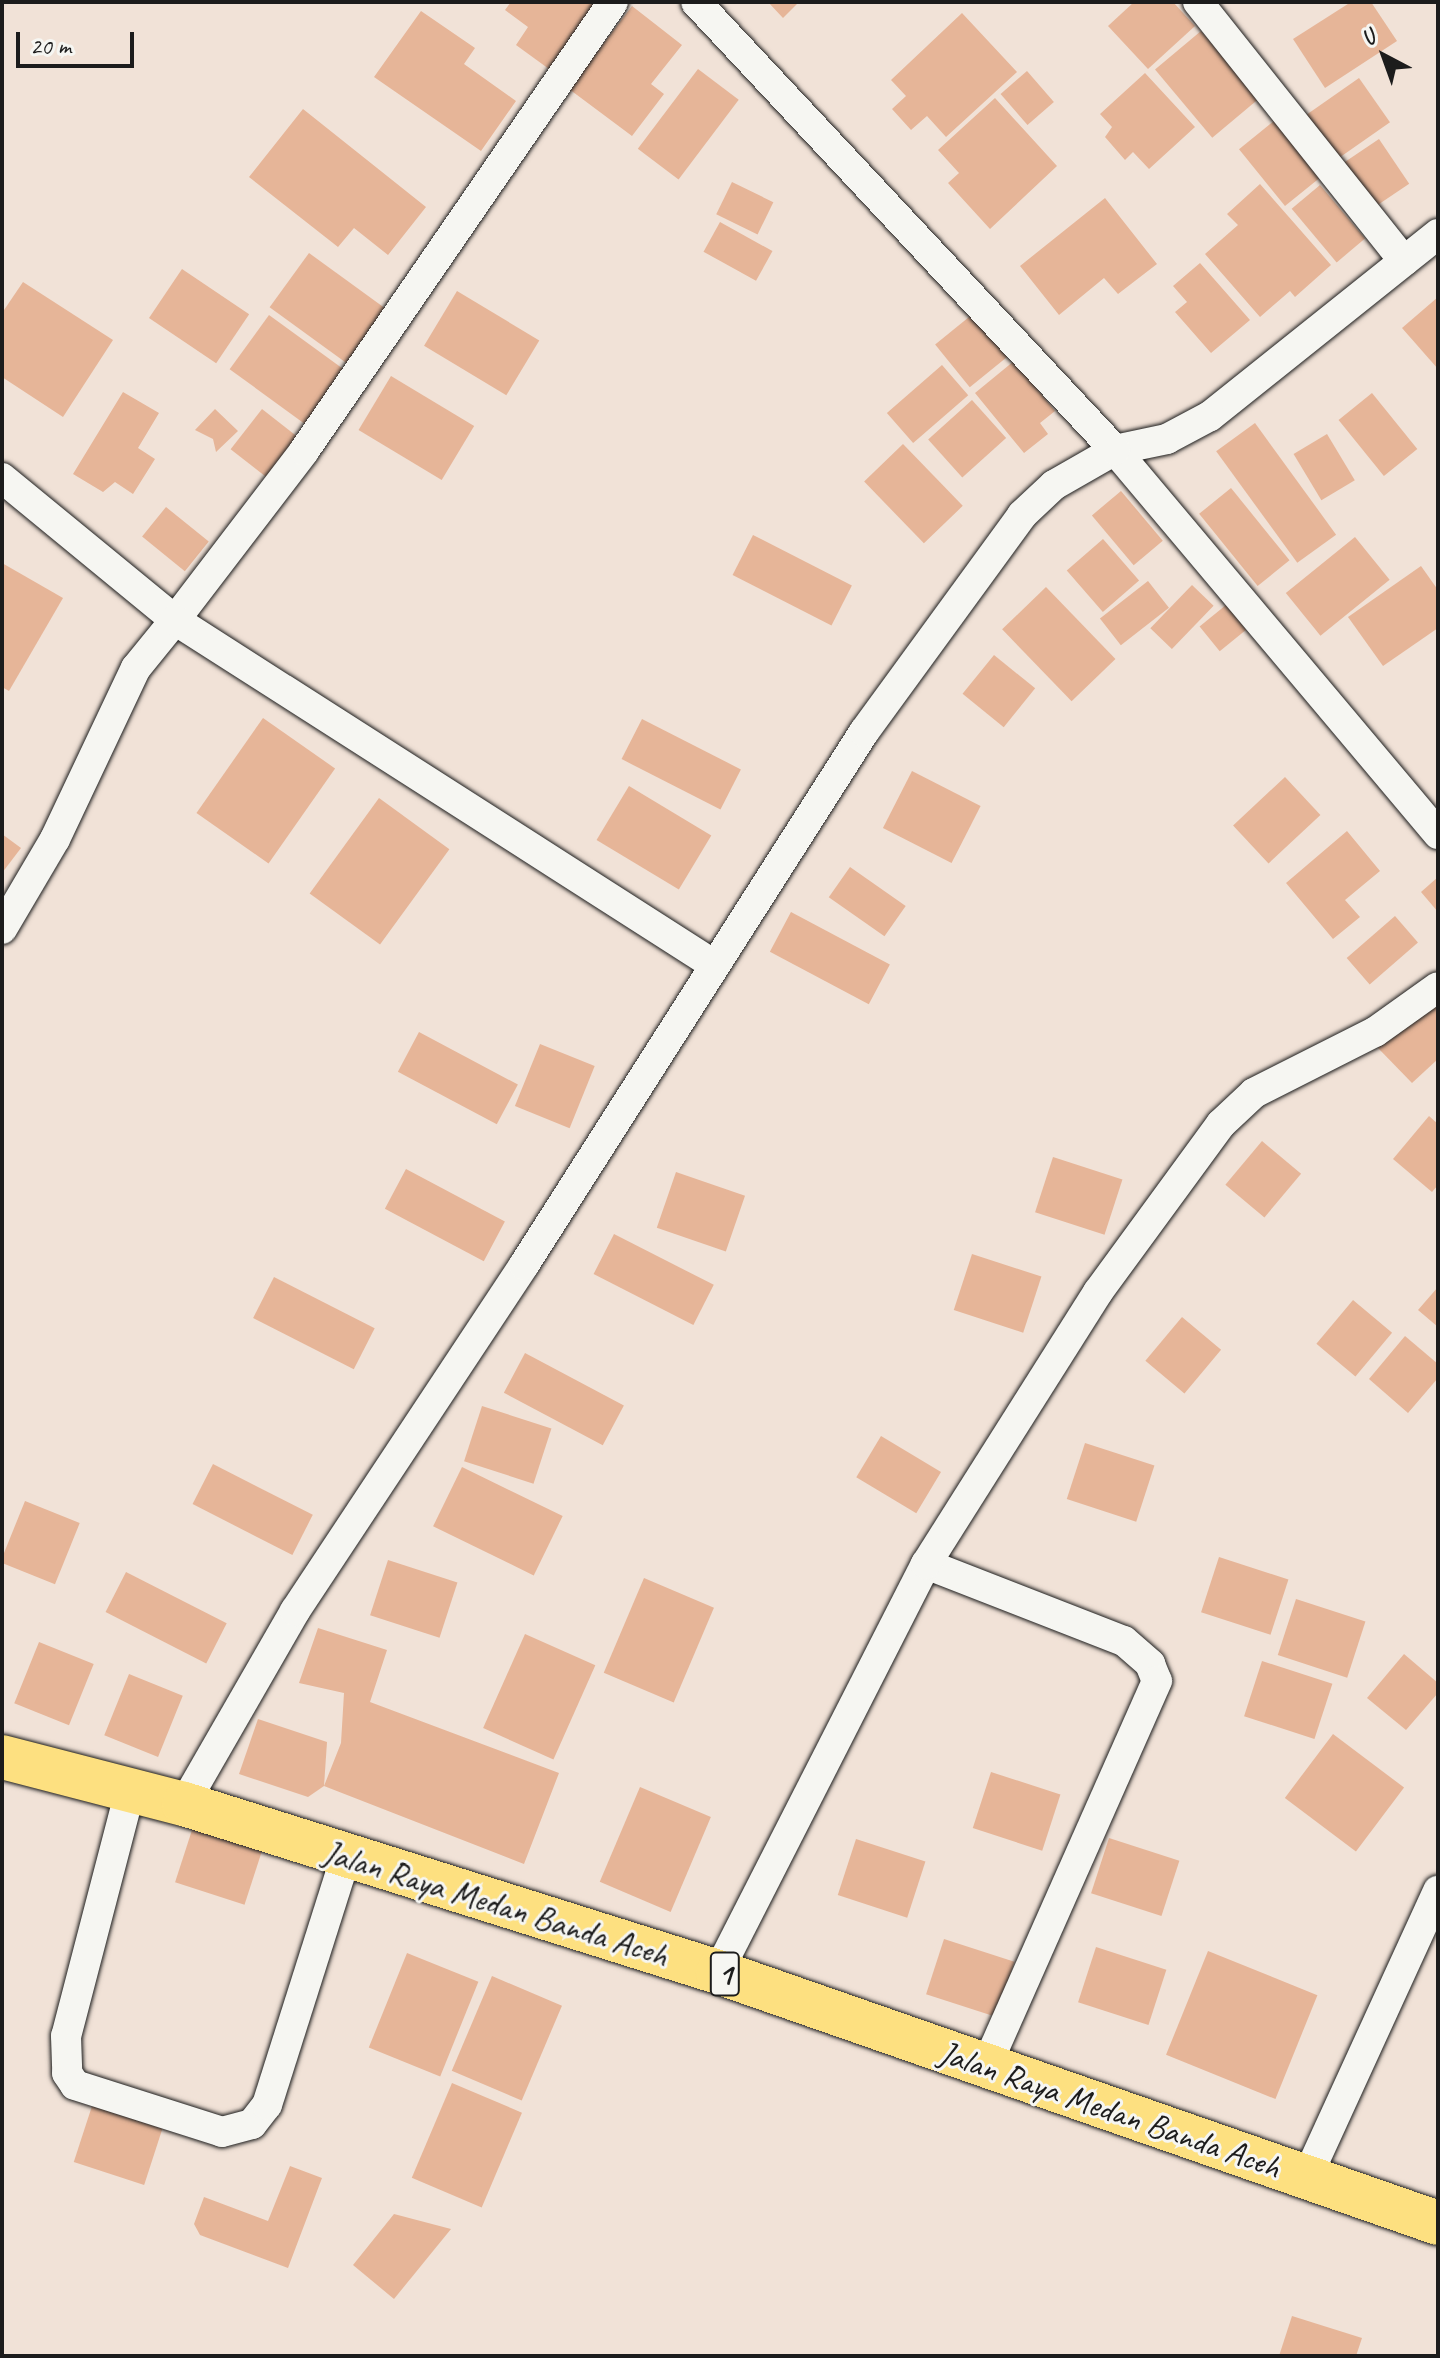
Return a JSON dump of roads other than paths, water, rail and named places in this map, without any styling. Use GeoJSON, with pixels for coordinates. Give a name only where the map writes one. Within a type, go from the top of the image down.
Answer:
{"type":"FeatureCollection","features":[{"type":"Feature","properties":{"kind":"highway","name":"Jalan Raya Medan Banda Aceh"},"geometry":{"type":"LineString","coordinates":[[2,1757],[184,1804],[718,1972],[1438,2223]]}},
{"type":"Feature","properties":{"kind":"street"},"geometry":{"type":"LineString","coordinates":[[2,929],[55,839],[136,668],[304,451],[613,2]]}},
{"type":"Feature","properties":{"kind":"street"},"geometry":{"type":"LineString","coordinates":[[696,2],[1115,450],[1428,806],[1438,834]]}},
{"type":"Feature","properties":{"kind":"street"},"geometry":{"type":"LineString","coordinates":[[184,1804],[295,1611],[524,1265],[713,964],[864,732],[1022,515],[1054,485],[1115,450],[1167,439],[1210,416],[1420,248],[1198,2]]}},
{"type":"Feature","properties":{"kind":"street"},"geometry":{"type":"LineString","coordinates":[[2,478],[175,620],[713,964]]}},
{"type":"Feature","properties":{"kind":"street"},"geometry":{"type":"LineString","coordinates":[[718,1972],[926,1564],[1098,1292],[1221,1124],[1254,1093],[1375,1032],[1438,987]]}},
{"type":"Feature","properties":{"kind":"street"},"geometry":{"type":"LineString","coordinates":[[926,1564],[1124,1641],[1150,1664],[1157,1681],[987,2065]]}},
{"type":"Feature","properties":{"kind":"street"},"geometry":{"type":"LineString","coordinates":[[130,1791],[66,2036],[67,2073],[75,2085],[222,2132],[252,2124],[267,2105],[346,1856]]}},
{"type":"Feature","properties":{"kind":"street"},"geometry":{"type":"LineString","coordinates":[[1307,2177],[1438,1891]]}}]}
